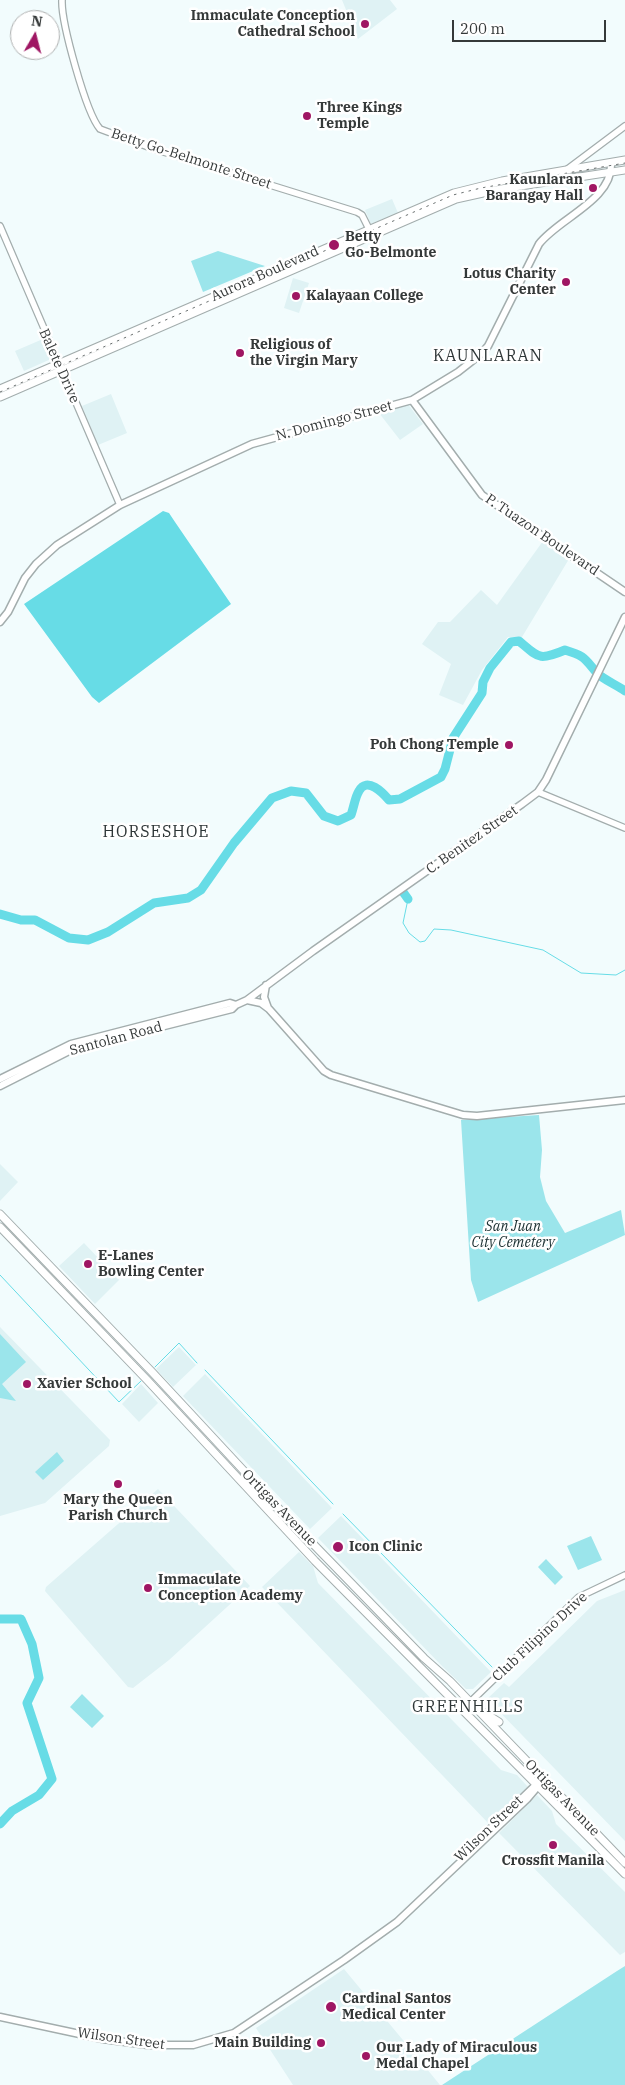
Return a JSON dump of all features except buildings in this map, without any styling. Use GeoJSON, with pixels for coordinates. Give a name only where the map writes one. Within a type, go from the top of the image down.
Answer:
{"type":"FeatureCollection","features":[{"type":"Feature","properties":{"kind":"main road","name":"Aurora Boulevard"},"geometry":{"type":"LineString","coordinates":[[0,390],[60,367],[454,193],[502,181],[625,160]]}},
{"type":"Feature","properties":{"kind":"main road"},"geometry":{"type":"LineString","coordinates":[[611,163],[611,172]]}},
{"type":"Feature","properties":{"kind":"main road","name":"Aurora Boulevard"},"geometry":{"type":"LineString","coordinates":[[370,231],[456,199],[501,189],[625,170]]}},
{"type":"Feature","properties":{"kind":"main road","name":"N. Domingo Street"},"geometry":{"type":"LineString","coordinates":[[0,622],[8,612],[25,578],[36,564],[57,545],[120,505],[252,444],[412,400],[453,375],[481,354],[488,346],[539,244],[546,235],[598,193],[610,179],[611,172]]}},
{"type":"Feature","properties":{"kind":"main road","name":"Aurora Boulevard"},"geometry":{"type":"LineString","coordinates":[[0,397],[60,367]]}},
{"type":"Feature","properties":{"kind":"main road","name":"P. Tuazon Boulevard"},"geometry":{"type":"LineString","coordinates":[[412,400],[482,494],[625,592]]}},
{"type":"Feature","properties":{"kind":"main road","name":"C. Benitez Street"},"geometry":{"type":"LineString","coordinates":[[247,1000],[538,792],[625,618]]}},
{"type":"Feature","properties":{"kind":"main road"},"geometry":{"type":"LineString","coordinates":[[266,985],[264,997],[269,1009]]}},
{"type":"Feature","properties":{"kind":"main road"},"geometry":{"type":"LineString","coordinates":[[247,1000],[261,1003],[269,1009],[324,1071],[463,1115],[477,1116],[625,1100]]}},
{"type":"Feature","properties":{"kind":"main road","name":"Santolan Road"},"geometry":{"type":"LineString","coordinates":[[0,1086],[73,1049],[232,1009],[247,1000]]}},
{"type":"Feature","properties":{"kind":"main road","name":"Santolan Road"},"geometry":{"type":"LineString","coordinates":[[0,1079],[71,1044],[230,1003],[236,1005]]}},
{"type":"Feature","properties":{"kind":"main road","name":"Ortigas Avenue"},"geometry":{"type":"LineString","coordinates":[[0,1214],[151,1370],[283,1513],[470,1702],[625,1863]]}},
{"type":"Feature","properties":{"kind":"main road","name":"Ortigas Avenue"},"geometry":{"type":"LineString","coordinates":[[0,1227],[144,1376],[310,1555],[625,1874]]}},
{"type":"Feature","properties":{"kind":"main road"},"geometry":{"type":"LineString","coordinates":[[478,1711],[484,1712],[499,1722]]}},
{"type":"Feature","properties":{"kind":"main road","name":"Wilson Street"},"geometry":{"type":"LineString","coordinates":[[339,1962],[341,1958],[394,1919],[544,1779]]}},
{"type":"Feature","properties":{"kind":"main road","name":"Wilson Street"},"geometry":{"type":"LineString","coordinates":[[0,2017],[109,2040],[148,2045],[173,2046],[205,2043],[240,2029],[397,1922],[493,1832],[536,1786]]}},
{"type":"Feature","properties":{"kind":"street","name":"Betty Go-Belmonte Street"},"geometry":{"type":"LineString","coordinates":[[62,0],[63,20],[73,60],[100,129],[152,148],[357,212],[362,214],[370,231]]}},
{"type":"Feature","properties":{"kind":"street"},"geometry":{"type":"LineString","coordinates":[[553,181],[625,126]]}},
{"type":"Feature","properties":{"kind":"street","name":"Balete Drive"},"geometry":{"type":"LineString","coordinates":[[0,226],[120,505]]}},
{"type":"Feature","properties":{"kind":"street"},"geometry":{"type":"LineString","coordinates":[[538,792],[625,828]]}},
{"type":"Feature","properties":{"kind":"street","name":"Club Filipino Drive"},"geometry":{"type":"LineString","coordinates":[[462,1710],[579,1597],[625,1575]]}},
{"type":"Feature","properties":{"kind":"shaded area","name":"Immaculate Conception Cathedral School"},"geometry":{"type":"Polygon","coordinates":[[[342,0],[390,0],[397,9],[358,39],[342,0]]]}},
{"type":"Feature","properties":{"kind":"shaded area"},"geometry":{"type":"Polygon","coordinates":[[[392,199],[398,213],[371,224],[365,210],[392,199]]]}},
{"type":"Feature","properties":{"kind":"shaded area","name":"Kalayaan College"},"geometry":{"type":"Polygon","coordinates":[[[293,278],[309,283],[299,313],[284,308],[293,278]]]}},
{"type":"Feature","properties":{"kind":"shaded area"},"geometry":{"type":"Polygon","coordinates":[[[43,339],[51,359],[24,371],[15,351],[43,339]]]}},
{"type":"Feature","properties":{"kind":"shaded area"},"geometry":{"type":"Polygon","coordinates":[[[111,394],[127,433],[98,445],[82,406],[111,394]]]}},
{"type":"Feature","properties":{"kind":"shaded area"},"geometry":{"type":"Polygon","coordinates":[[[407,403],[423,424],[400,440],[379,413],[407,403]]]}},
{"type":"Feature","properties":{"kind":"shaded area"},"geometry":{"type":"Polygon","coordinates":[[[163,511],[169,513],[231,604],[99,703],[92,697],[24,604],[163,511]]]}},
{"type":"Feature","properties":{"kind":"shaded area"},"geometry":{"type":"Polygon","coordinates":[[[543,541],[569,559],[522,637],[508,637],[482,670],[463,705],[439,695],[451,664],[422,644],[438,622],[450,622],[481,590],[497,605],[543,541]]]}},
{"type":"Feature","properties":{"kind":"shaded area"},"geometry":{"type":"Polygon","coordinates":[[[0,1164],[18,1182],[0,1201],[0,1164]]]}},
{"type":"Feature","properties":{"kind":"shaded area"},"geometry":{"type":"Polygon","coordinates":[[[84,1243],[119,1280],[95,1304],[59,1266],[84,1243]]]}},
{"type":"Feature","properties":{"kind":"shaded area","name":"Xavier School"},"geometry":{"type":"Polygon","coordinates":[[[0,1327],[110,1440],[109,1446],[45,1503],[0,1516],[0,1327]]]}},
{"type":"Feature","properties":{"kind":"shaded area"},"geometry":{"type":"Polygon","coordinates":[[[179,1347],[196,1365],[173,1387],[156,1369],[179,1347]]]}},
{"type":"Feature","properties":{"kind":"shaded area"},"geometry":{"type":"Polygon","coordinates":[[[205,1374],[332,1508],[310,1529],[183,1396],[205,1374]]]}},
{"type":"Feature","properties":{"kind":"shaded area"},"geometry":{"type":"Polygon","coordinates":[[[141,1384],[158,1403],[139,1422],[122,1404],[141,1384]]]}},
{"type":"Feature","properties":{"kind":"shaded area","name":"Immaculate Conception Academy"},"geometry":{"type":"Polygon","coordinates":[[[158,1489],[250,1586],[169,1660],[133,1688],[128,1687],[45,1591],[46,1587],[158,1489]]]}},
{"type":"Feature","properties":{"kind":"shaded area"},"geometry":{"type":"Polygon","coordinates":[[[341,1516],[491,1672],[473,1689],[466,1689],[443,1667],[318,1538],[341,1516]]]}},
{"type":"Feature","properties":{"kind":"shaded area"},"geometry":{"type":"Polygon","coordinates":[[[299,1552],[313,1566],[318,1583],[501,1770],[517,1775],[528,1787],[489,1824],[262,1587],[299,1552]]]}},
{"type":"Feature","properties":{"kind":"shaded area"},"geometry":{"type":"Polygon","coordinates":[[[625,1590],[625,1841],[487,1699],[504,1683],[509,1687],[597,1601],[625,1590]]]}},
{"type":"Feature","properties":{"kind":"shaded area"},"geometry":{"type":"Polygon","coordinates":[[[537,1795],[552,1811],[556,1824],[625,1892],[625,1952],[620,1955],[499,1833],[537,1795]]]}},
{"type":"Feature","properties":{"kind":"shaded area","name":"Cardinal Santos Medical Center"},"geometry":{"type":"Polygon","coordinates":[[[344,1969],[440,2085],[293,2085],[256,2028],[344,1969]]]}},
{"type":"Feature","properties":{"kind":"green space"},"geometry":{"type":"Polygon","coordinates":[[[218,251],[265,266],[203,292],[191,261],[218,251]]]}},
{"type":"Feature","properties":{"kind":"green space","name":"San Juan City Cemetery"},"geometry":{"type":"Polygon","coordinates":[[[539,1115],[542,1150],[540,1177],[546,1201],[565,1233],[621,1210],[625,1235],[478,1302],[471,1280],[461,1120],[539,1115]]]}},
{"type":"Feature","properties":{"kind":"green space"},"geometry":{"type":"Polygon","coordinates":[[[0,1334],[26,1362],[2,1384],[16,1401],[0,1398],[0,1334]]]}},
{"type":"Feature","properties":{"kind":"green space"},"geometry":{"type":"Polygon","coordinates":[[[57,1452],[64,1461],[43,1480],[35,1472],[57,1452]]]}},
{"type":"Feature","properties":{"kind":"green space"},"geometry":{"type":"Polygon","coordinates":[[[591,1536],[602,1560],[578,1570],[567,1546],[591,1536]]]}},
{"type":"Feature","properties":{"kind":"green space"},"geometry":{"type":"Polygon","coordinates":[[[546,1559],[563,1577],[555,1585],[538,1567],[546,1559]]]}},
{"type":"Feature","properties":{"kind":"green space"},"geometry":{"type":"Polygon","coordinates":[[[82,1694],[104,1716],[92,1728],[70,1707],[82,1694]]]}},
{"type":"Feature","properties":{"kind":"green space"},"geometry":{"type":"Polygon","coordinates":[[[625,1966],[625,2085],[442,2085],[617,1971],[625,1966]]]}},
{"type":"Feature","properties":{"kind":"waterway"},"geometry":{"type":"LineString","coordinates":[[0,914],[21,920],[35,920],[69,938],[88,940],[108,932],[154,903],[188,898],[201,890],[234,843],[272,798],[291,791],[306,793],[324,816],[338,821],[351,815],[358,793],[366,785],[375,787],[389,800],[400,799],[441,777],[453,738],[482,693],[483,682],[490,668],[511,642],[519,641],[540,656],[550,656],[565,650],[577,654],[600,676],[625,691]]}},
{"type":"Feature","properties":{"kind":"waterway"},"geometry":{"type":"LineString","coordinates":[[403,892],[408,899]]}},
{"type":"Feature","properties":{"kind":"waterway"},"geometry":{"type":"LineString","coordinates":[[408,899],[403,923],[409,933],[420,942],[425,941],[434,929],[451,930],[543,950],[581,973],[616,975],[625,970]]}},
{"type":"Feature","properties":{"kind":"waterway"},"geometry":{"type":"LineString","coordinates":[[0,1275],[119,1402],[141,1381]]}},
{"type":"Feature","properties":{"kind":"waterway"},"geometry":{"type":"LineString","coordinates":[[155,1367],[179,1343],[197,1363]]}},
{"type":"Feature","properties":{"kind":"waterway"},"geometry":{"type":"LineString","coordinates":[[205,1370],[333,1504]]}},
{"type":"Feature","properties":{"kind":"waterway"},"geometry":{"type":"LineString","coordinates":[[343,1514],[492,1667]]}},
{"type":"Feature","properties":{"kind":"waterway"},"geometry":{"type":"LineString","coordinates":[[0,1619],[21,1619],[32,1644],[39,1678],[27,1703],[52,1779],[39,1795],[12,1811],[0,1824]]}},
{"type":"Feature","properties":{"kind":"railway"},"geometry":{"type":"LineString","coordinates":[[0,392],[453,195],[481,188],[625,163]]}},
{"type":"Feature","properties":{"kind":"place","name":"Immaculate Conception Cathedral School"},"geometry":{"type":"Point","coordinates":[365,24]}},
{"type":"Feature","properties":{"kind":"place","name":"Three Kings Temple"},"geometry":{"type":"Point","coordinates":[307,116]}},
{"type":"Feature","properties":{"kind":"place","name":"Kaunlaran Barangay Hall"},"geometry":{"type":"Point","coordinates":[593,188]}},
{"type":"Feature","properties":{"kind":"place","name":"Betty Go-Belmonte"},"geometry":{"type":"Point","coordinates":[334,245]}},
{"type":"Feature","properties":{"kind":"place","name":"Lotus Charity Center"},"geometry":{"type":"Point","coordinates":[566,282]}},
{"type":"Feature","properties":{"kind":"place","name":"Kalayaan College"},"geometry":{"type":"Point","coordinates":[296,296]}},
{"type":"Feature","properties":{"kind":"place","name":"Religious of the Virgin Mary"},"geometry":{"type":"Point","coordinates":[240,353]}},
{"type":"Feature","properties":{"kind":"place","name":"Poh Chong Temple"},"geometry":{"type":"Point","coordinates":[509,745]}},
{"type":"Feature","properties":{"kind":"place","name":"E-Lanes Bowling Center"},"geometry":{"type":"Point","coordinates":[88,1264]}},
{"type":"Feature","properties":{"kind":"place","name":"Xavier School"},"geometry":{"type":"Point","coordinates":[27,1384]}},
{"type":"Feature","properties":{"kind":"place","name":"Mary the Queen Parish Church"},"geometry":{"type":"Point","coordinates":[118,1484]}},
{"type":"Feature","properties":{"kind":"place","name":"Icon Clinic"},"geometry":{"type":"Point","coordinates":[338,1547]}},
{"type":"Feature","properties":{"kind":"place","name":"Immaculate Conception Academy"},"geometry":{"type":"Point","coordinates":[148,1588]}},
{"type":"Feature","properties":{"kind":"place","name":"Crossfit Manila"},"geometry":{"type":"Point","coordinates":[553,1845]}},
{"type":"Feature","properties":{"kind":"place","name":"Cardinal Santos Medical Center"},"geometry":{"type":"Point","coordinates":[331,2007]}},
{"type":"Feature","properties":{"kind":"place","name":"Main Building"},"geometry":{"type":"Point","coordinates":[321,2043]}},
{"type":"Feature","properties":{"kind":"place","name":"Our Lady of Miraculous Medal Chapel"},"geometry":{"type":"Point","coordinates":[366,2056]}},
{"type":"Feature","properties":{"kind":"district","name":"KAUNLARAN"},"geometry":{"type":"Point","coordinates":[488,356]}},
{"type":"Feature","properties":{"kind":"district","name":"HORSESHOE"},"geometry":{"type":"Point","coordinates":[156,832]}},
{"type":"Feature","properties":{"kind":"district","name":"GREENHILLS"},"geometry":{"type":"Point","coordinates":[468,1707]}}]}
